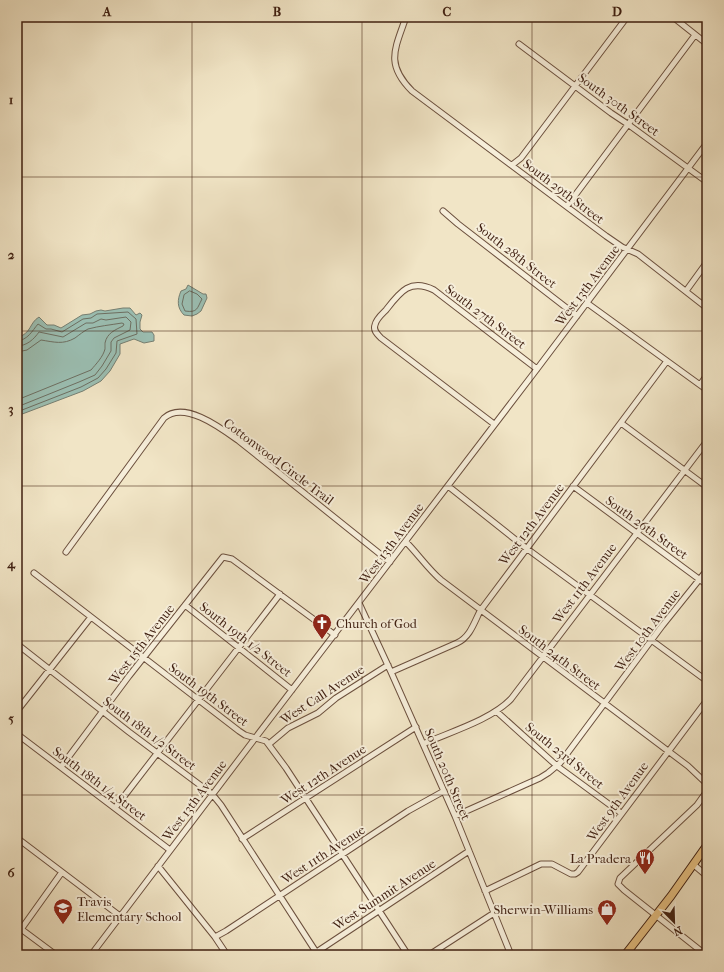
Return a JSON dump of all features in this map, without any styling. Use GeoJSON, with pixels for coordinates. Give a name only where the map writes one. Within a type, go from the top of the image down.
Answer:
{"type":"FeatureCollection","features":[{"type":"Feature","properties":{"kind":"main road"},"geometry":{"type":"LineString","coordinates":[[625,955],[694,865],[707,845]]}},
{"type":"Feature","properties":{"kind":"street","name":"South 29th Street"},"geometry":{"type":"LineString","coordinates":[[406,17],[396,46],[394,64],[400,76],[410,89],[611,239],[638,254],[707,308]]}},
{"type":"Feature","properties":{"kind":"street"},"geometry":{"type":"LineString","coordinates":[[512,165],[522,158],[627,17]]}},
{"type":"Feature","properties":{"kind":"street"},"geometry":{"type":"LineString","coordinates":[[673,17],[707,44]]}},
{"type":"Feature","properties":{"kind":"street"},"geometry":{"type":"LineString","coordinates":[[567,206],[695,35]]}},
{"type":"Feature","properties":{"kind":"street","name":"South 30th Street"},"geometry":{"type":"LineString","coordinates":[[519,44],[612,114],[629,124],[707,182]]}},
{"type":"Feature","properties":{"kind":"street","name":"West 13th Avenue"},"geometry":{"type":"LineString","coordinates":[[92,955],[212,794],[578,316],[707,143]]}},
{"type":"Feature","properties":{"kind":"street","name":"South 28th Street"},"geometry":{"type":"LineString","coordinates":[[444,211],[458,224],[578,316]]}},
{"type":"Feature","properties":{"kind":"street"},"geometry":{"type":"LineString","coordinates":[[686,291],[707,262]]}},
{"type":"Feature","properties":{"kind":"street","name":"South 27th Street"},"geometry":{"type":"LineString","coordinates":[[494,424],[381,338],[375,330],[375,323],[400,292],[412,286],[428,287],[434,290],[537,369]]}},
{"type":"Feature","properties":{"kind":"street"},"geometry":{"type":"LineString","coordinates":[[587,303],[707,390]]}},
{"type":"Feature","properties":{"kind":"street","name":"West 12th Avenue"},"geometry":{"type":"LineString","coordinates":[[392,672],[463,640],[468,635],[480,611],[667,361]]}},
{"type":"Feature","properties":{"kind":"street"},"geometry":{"type":"LineString","coordinates":[[700,385],[707,375]]}},
{"type":"Feature","properties":{"kind":"street","name":"Cottonwood Circle Trail"},"geometry":{"type":"LineString","coordinates":[[66,552],[164,418],[169,414],[180,412],[189,413],[200,418],[239,441],[390,562]]}},
{"type":"Feature","properties":{"kind":"street"},"geometry":{"type":"LineString","coordinates":[[621,423],[707,488]]}},
{"type":"Feature","properties":{"kind":"street","name":"West 11th Avenue"},"geometry":{"type":"LineString","coordinates":[[423,744],[496,711],[511,699],[707,441]]}},
{"type":"Feature","properties":{"kind":"street"},"geometry":{"type":"LineString","coordinates":[[448,486],[526,548],[707,681]]}},
{"type":"Feature","properties":{"kind":"street","name":"South 26th Street"},"geometry":{"type":"LineString","coordinates":[[573,486],[707,585]]}},
{"type":"Feature","properties":{"kind":"street","name":"South 24th Street"},"geometry":{"type":"LineString","coordinates":[[406,542],[432,572],[480,611],[688,766],[707,784]]}},
{"type":"Feature","properties":{"kind":"street","name":"West 15th Avenue"},"geometry":{"type":"LineString","coordinates":[[61,767],[221,559],[227,557],[232,559],[280,594]]}},
{"type":"Feature","properties":{"kind":"street","name":"West 10th Avenue"},"geometry":{"type":"LineString","coordinates":[[454,816],[540,778],[557,766],[707,570]]}},
{"type":"Feature","properties":{"kind":"street","name":"South 19th Street"},"geometry":{"type":"LineString","coordinates":[[34,573],[239,731],[245,735],[266,741],[269,744],[408,955]]}},
{"type":"Feature","properties":{"kind":"street"},"geometry":{"type":"LineString","coordinates":[[115,808],[280,594],[335,635]]}},
{"type":"Feature","properties":{"kind":"street","name":"South 20th Street"},"geometry":{"type":"LineString","coordinates":[[359,603],[392,672],[444,791],[511,955]]}},
{"type":"Feature","properties":{"kind":"street","name":"South 19th 1/2 Street"},"geometry":{"type":"LineString","coordinates":[[185,606],[292,690]]}},
{"type":"Feature","properties":{"kind":"street"},"geometry":{"type":"LineString","coordinates":[[17,711],[91,617]]}},
{"type":"Feature","properties":{"kind":"street","name":"South 18th 1/2 Street"},"geometry":{"type":"LineString","coordinates":[[17,644],[212,794],[280,896],[315,954]]}},
{"type":"Feature","properties":{"kind":"street","name":"West Call Avenue"},"geometry":{"type":"LineString","coordinates":[[269,744],[288,728],[318,713],[336,698],[388,665]]}},
{"type":"Feature","properties":{"kind":"street","name":"West 9th Avenue"},"geometry":{"type":"LineString","coordinates":[[485,891],[541,864],[547,863],[556,865],[571,874],[578,872],[707,700]]}},
{"type":"Feature","properties":{"kind":"street","name":"South 23rd Street"},"geometry":{"type":"LineString","coordinates":[[496,711],[557,766],[621,813]]}},
{"type":"Feature","properties":{"kind":"street","name":"West 12th Avenue"},"geometry":{"type":"LineString","coordinates":[[242,839],[416,727]]}},
{"type":"Feature","properties":{"kind":"street","name":"South 18th 1/4 Street"},"geometry":{"type":"LineString","coordinates":[[17,734],[170,850]]}},
{"type":"Feature","properties":{"kind":"street"},"geometry":{"type":"LineString","coordinates":[[706,955],[618,884],[620,878],[697,805],[707,790]]}},
{"type":"Feature","properties":{"kind":"street","name":"West 11th Avenue"},"geometry":{"type":"LineString","coordinates":[[215,937],[280,896],[408,811],[444,791]]}},
{"type":"Feature","properties":{"kind":"street"},"geometry":{"type":"LineString","coordinates":[[17,838],[120,916]]}},
{"type":"Feature","properties":{"kind":"street","name":"West Summit Avenue"},"geometry":{"type":"LineString","coordinates":[[315,954],[469,851]]}},
{"type":"Feature","properties":{"kind":"street"},"geometry":{"type":"LineString","coordinates":[[694,865],[707,876]]}},
{"type":"Feature","properties":{"kind":"street"},"geometry":{"type":"LineString","coordinates":[[158,866],[215,937],[224,954]]}},
{"type":"Feature","properties":{"kind":"street"},"geometry":{"type":"LineString","coordinates":[[17,935],[19,928],[62,872]]}},
{"type":"Feature","properties":{"kind":"street"},"geometry":{"type":"LineString","coordinates":[[429,955],[494,913]]}},
{"type":"Feature","properties":{"kind":"street"},"geometry":{"type":"LineString","coordinates":[[19,928],[56,955]]}},
{"type":"Feature","properties":{"kind":"water"},"geometry":{"type":"Polygon","coordinates":[[[188,285],[203,294],[206,294],[207,298],[201,311],[192,316],[184,315],[178,304],[181,291],[186,289],[188,285]]]}},
{"type":"Feature","properties":{"kind":"water"},"geometry":{"type":"Polygon","coordinates":[[[130,308],[136,315],[140,313],[142,315],[140,329],[143,332],[152,332],[154,335],[154,341],[144,343],[134,339],[120,344],[120,354],[110,371],[101,381],[83,391],[17,416],[17,338],[28,331],[33,322],[39,317],[47,325],[54,325],[61,328],[82,315],[101,310],[105,311],[130,308]]]}},
{"type":"Feature","properties":{"kind":"place","name":"Church of God"},"geometry":{"type":"Point","coordinates":[322,640]}},
{"type":"Feature","properties":{"kind":"place","name":"La Pradera"},"geometry":{"type":"Point","coordinates":[645,875]}},
{"type":"Feature","properties":{"kind":"place","name":"Travis Elementary School"},"geometry":{"type":"Point","coordinates":[63,925]}},
{"type":"Feature","properties":{"kind":"place","name":"Sherwin-Williams"},"geometry":{"type":"Point","coordinates":[607,926]}}]}
